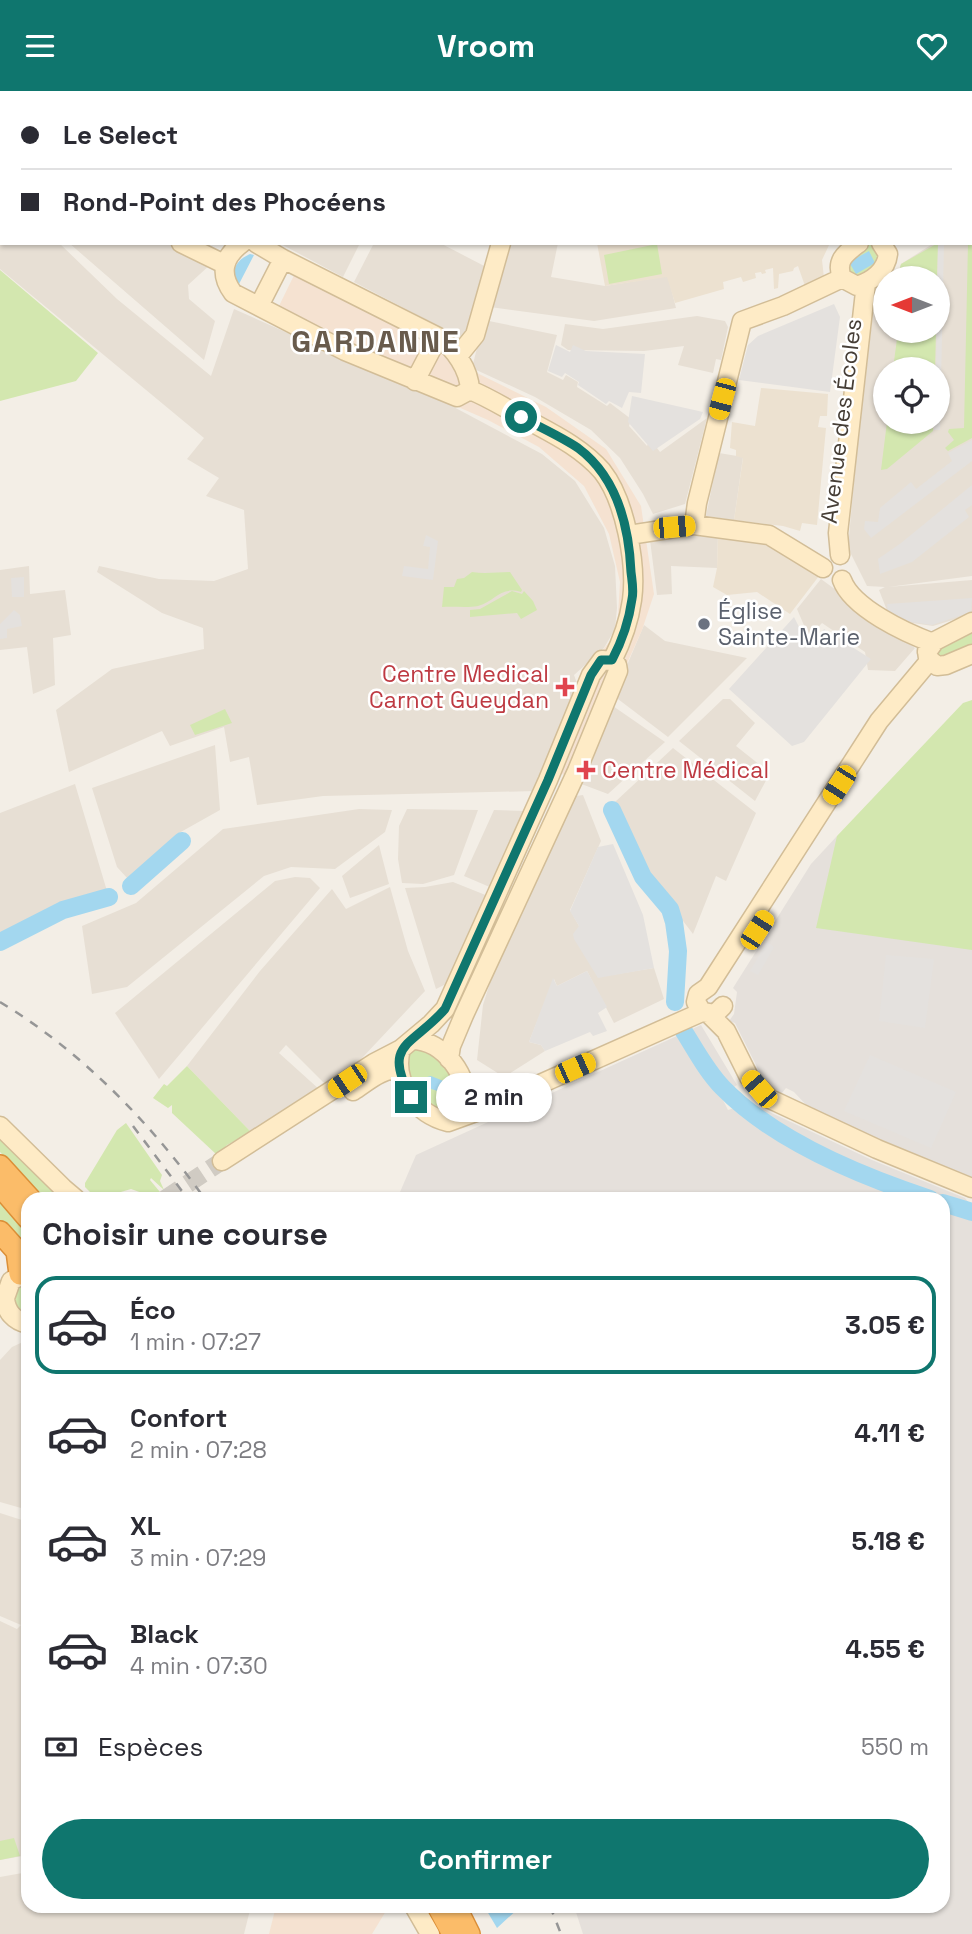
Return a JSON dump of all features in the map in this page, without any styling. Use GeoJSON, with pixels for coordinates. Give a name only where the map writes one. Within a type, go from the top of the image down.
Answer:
{"type":"FeatureCollection","features":[{"type":"Feature","properties":{"kind":"highway"},"geometry":{"type":"LineString","coordinates":[[0,1165],[24,1192]]}},
{"type":"Feature","properties":{"kind":"highway"},"geometry":{"type":"LineString","coordinates":[[0,1186],[21,1210]]}},
{"type":"Feature","properties":{"kind":"highway"},"geometry":{"type":"LineString","coordinates":[[0,1232],[17,1251],[21,1264]]}},
{"type":"Feature","properties":{"kind":"highway"},"geometry":{"type":"LineString","coordinates":[[442,1913],[453,1934]]}},
{"type":"Feature","properties":{"kind":"highway"},"geometry":{"type":"LineString","coordinates":[[458,1913],[469,1934]]}},
{"type":"Feature","properties":{"kind":"main road"},"geometry":{"type":"LineString","coordinates":[[185,245],[224,264]]}},
{"type":"Feature","properties":{"kind":"main road"},"geometry":{"type":"LineString","coordinates":[[239,245],[224,264],[226,284],[233,293],[345,351],[415,381],[457,397],[470,390]]}},
{"type":"Feature","properties":{"kind":"main road"},"geometry":{"type":"LineString","coordinates":[[259,245],[283,260],[438,337],[458,356],[470,390]]}},
{"type":"Feature","properties":{"kind":"main road"},"geometry":{"type":"LineString","coordinates":[[458,356],[475,335],[499,245]]}},
{"type":"Feature","properties":{"kind":"main road","name":"Avenue des Écoles"},"geometry":{"type":"LineString","coordinates":[[831,560],[828,529],[855,282],[839,264],[843,256],[857,245]]}},
{"type":"Feature","properties":{"kind":"main road"},"geometry":{"type":"LineString","coordinates":[[694,525],[697,503],[742,321],[855,282],[884,269],[886,245]]}},
{"type":"Feature","properties":{"kind":"main road"},"geometry":{"type":"LineString","coordinates":[[259,306],[283,260]]}},
{"type":"Feature","properties":{"kind":"main road"},"geometry":{"type":"LineString","coordinates":[[415,381],[438,337]]}},
{"type":"Feature","properties":{"kind":"main road"},"geometry":{"type":"LineString","coordinates":[[470,390],[578,448],[603,473],[624,515],[629,535],[633,597],[626,629],[612,660]]}},
{"type":"Feature","properties":{"kind":"main road"},"geometry":{"type":"LineString","coordinates":[[629,535],[694,525],[769,535],[831,560],[827,577],[842,580],[848,591],[867,607],[946,665],[972,654]]}},
{"type":"Feature","properties":{"kind":"main road"},"geometry":{"type":"LineString","coordinates":[[407,1044],[398,1058],[399,1071],[411,1097],[425,1112],[448,1122],[710,1002],[879,720],[929,652],[972,622]]}},
{"type":"Feature","properties":{"kind":"main road"},"geometry":{"type":"LineString","coordinates":[[399,1071],[391,1069],[376,1076],[226,1165],[380,1059],[407,1044],[432,1024],[445,1009],[597,664],[601,660],[612,660]]}},
{"type":"Feature","properties":{"kind":"main road"},"geometry":{"type":"LineString","coordinates":[[449,1059],[449,1052],[464,1015],[618,671],[612,660]]}},
{"type":"Feature","properties":{"kind":"main road"},"geometry":{"type":"LineString","coordinates":[[523,835],[531,846],[543,843]]}},
{"type":"Feature","properties":{"kind":"main road"},"geometry":{"type":"LineString","coordinates":[[710,1002],[749,1077],[770,1099],[877,1149],[972,1188]]}},
{"type":"Feature","properties":{"kind":"main road"},"geometry":{"type":"LineString","coordinates":[[467,1098],[479,1099],[710,1002]]}},
{"type":"Feature","properties":{"kind":"main road"},"geometry":{"type":"LineString","coordinates":[[407,1044],[432,1043],[442,1050],[462,1078],[467,1098],[464,1116]]}},
{"type":"Feature","properties":{"kind":"main road"},"geometry":{"type":"LineString","coordinates":[[0,1126],[69,1192]]}},
{"type":"Feature","properties":{"kind":"main road"},"geometry":{"type":"LineString","coordinates":[[21,1275],[11,1281],[6,1289],[6,1304],[11,1315],[21,1322]]}},
{"type":"Feature","properties":{"kind":"main road"},"geometry":{"type":"LineString","coordinates":[[418,1913],[430,1934]]}},
{"type":"Feature","properties":{"kind":"shaded area"},"geometry":{"type":"Polygon","coordinates":[[[0,245],[61,245],[117,299],[211,376],[234,309],[450,405],[542,454],[575,481],[604,528],[615,566],[615,629],[604,648],[574,675],[580,692],[536,791],[323,796],[257,805],[249,757],[230,762],[224,727],[170,746],[162,731],[69,772],[56,710],[112,669],[204,649],[203,628],[162,613],[97,572],[99,566],[159,579],[214,581],[248,569],[244,510],[206,496],[219,478],[187,459],[204,438],[0,269],[0,245]]]}},
{"type":"Feature","properties":{"kind":"shaded area"},"geometry":{"type":"Polygon","coordinates":[[[71,245],[175,245],[211,264],[188,285],[189,299],[215,321],[204,360],[71,245]]]}},
{"type":"Feature","properties":{"kind":"shaded area"},"geometry":{"type":"Polygon","coordinates":[[[283,245],[359,245],[343,277],[283,245]]]}},
{"type":"Feature","properties":{"kind":"shaded area"},"geometry":{"type":"Polygon","coordinates":[[[373,245],[444,245],[490,269],[470,339],[454,334],[354,282],[373,245]]]}},
{"type":"Feature","properties":{"kind":"shaded area"},"geometry":{"type":"Polygon","coordinates":[[[505,245],[558,245],[551,277],[605,286],[668,276],[676,308],[594,321],[490,307],[505,245]]]}},
{"type":"Feature","properties":{"kind":"shaded area"},"geometry":{"type":"Polygon","coordinates":[[[597,245],[829,245],[822,260],[824,278],[805,286],[798,266],[793,271],[779,274],[778,288],[774,289],[773,268],[765,270],[766,273],[755,273],[756,278],[743,282],[741,277],[723,282],[724,289],[675,303],[667,277],[605,286],[597,245]]]}},
{"type":"Feature","properties":{"kind":"shaded area"},"geometry":{"type":"Polygon","coordinates":[[[931,245],[972,245],[972,576],[888,587],[972,580],[972,614],[933,626],[899,621],[888,613],[879,590],[885,587],[867,586],[848,548],[873,313],[873,343],[950,343],[950,266],[900,266],[931,245]]]}},
{"type":"Feature","properties":{"kind":"shaded area"},"geometry":{"type":"Polygon","coordinates":[[[944,245],[944,266],[938,266],[938,246],[944,245]]]}},
{"type":"Feature","properties":{"kind":"shaded area"},"geometry":{"type":"Polygon","coordinates":[[[301,261],[452,340],[475,372],[546,407],[606,449],[641,506],[654,594],[642,630],[574,781],[549,766],[595,660],[617,632],[620,582],[609,534],[584,486],[539,447],[488,420],[275,321],[279,306],[301,261]]]}},
{"type":"Feature","properties":{"kind":"shaded area"},"geometry":{"type":"Polygon","coordinates":[[[834,304],[840,317],[830,392],[739,380],[748,345],[758,336],[834,304]]]}},
{"type":"Feature","properties":{"kind":"shaded area"},"geometry":{"type":"Polygon","coordinates":[[[697,316],[725,321],[728,327],[721,360],[716,359],[713,373],[678,365],[684,346],[644,351],[568,350],[561,345],[565,324],[603,329],[697,316]]]}},
{"type":"Feature","properties":{"kind":"shaded area"},"geometry":{"type":"Polygon","coordinates":[[[484,320],[557,335],[547,372],[563,380],[566,375],[578,382],[577,387],[607,406],[610,403],[631,419],[629,426],[647,446],[650,439],[660,452],[707,418],[685,504],[653,514],[620,458],[591,430],[535,397],[472,368],[484,320]]]}},
{"type":"Feature","properties":{"kind":"shaded area"},"geometry":{"type":"Polygon","coordinates":[[[936,343],[942,343],[942,357],[936,357],[936,343]]]}},
{"type":"Feature","properties":{"kind":"shaded area"},"geometry":{"type":"Polygon","coordinates":[[[556,345],[570,352],[573,345],[586,351],[645,354],[641,393],[629,392],[622,408],[609,401],[606,404],[565,373],[562,377],[548,371],[556,345]]]}},
{"type":"Feature","properties":{"kind":"shaded area"},"geometry":{"type":"Polygon","coordinates":[[[761,388],[828,394],[827,416],[820,416],[818,427],[826,428],[817,525],[802,523],[800,531],[783,526],[734,520],[743,458],[736,456],[736,450],[730,448],[732,422],[755,426],[761,388]]]}},
{"type":"Feature","properties":{"kind":"shaded area"},"geometry":{"type":"Polygon","coordinates":[[[632,396],[703,412],[700,419],[653,451],[628,422],[632,396]]]}},
{"type":"Feature","properties":{"kind":"shaded area"},"geometry":{"type":"Polygon","coordinates":[[[972,440],[972,461],[871,538],[864,529],[865,521],[878,522],[880,508],[911,482],[916,489],[952,461],[948,453],[972,440]]]}},
{"type":"Feature","properties":{"kind":"shaded area"},"geometry":{"type":"Polygon","coordinates":[[[719,453],[743,457],[734,520],[706,516],[719,453]]]}},
{"type":"Feature","properties":{"kind":"shaded area"},"geometry":{"type":"Polygon","coordinates":[[[972,485],[972,505],[965,510],[969,517],[912,562],[880,574],[878,559],[972,485]]]}},
{"type":"Feature","properties":{"kind":"shaded area"},"geometry":{"type":"Polygon","coordinates":[[[718,534],[717,568],[671,566],[672,594],[657,595],[650,540],[718,534]]]}},
{"type":"Feature","properties":{"kind":"shaded area"},"geometry":{"type":"Polygon","coordinates":[[[718,534],[768,543],[819,576],[790,614],[757,592],[727,595],[713,587],[717,568],[718,534]]]}},
{"type":"Feature","properties":{"kind":"shaded area"},"geometry":{"type":"Polygon","coordinates":[[[426,535],[438,541],[433,580],[402,576],[404,566],[428,569],[430,547],[423,546],[426,535]]]}},
{"type":"Feature","properties":{"kind":"shaded area"},"geometry":{"type":"Polygon","coordinates":[[[29,566],[30,594],[65,590],[71,635],[53,638],[55,685],[33,694],[27,647],[0,650],[0,570],[29,566]]]}},
{"type":"Feature","properties":{"kind":"shaded area"},"geometry":{"type":"Polygon","coordinates":[[[24,577],[24,597],[12,597],[11,578],[24,577]]]}},
{"type":"Feature","properties":{"kind":"shaded area"},"geometry":{"type":"Polygon","coordinates":[[[821,579],[915,648],[895,671],[868,670],[865,652],[822,623],[809,637],[797,609],[821,579]]]}},
{"type":"Feature","properties":{"kind":"shaded area"},"geometry":{"type":"Polygon","coordinates":[[[972,598],[971,612],[932,625],[899,620],[888,612],[887,604],[972,598]]]}},
{"type":"Feature","properties":{"kind":"shaded area"},"geometry":{"type":"Polygon","coordinates":[[[14,610],[20,615],[22,626],[7,629],[7,638],[0,639],[0,624],[14,610]]]}},
{"type":"Feature","properties":{"kind":"shaded area"},"geometry":{"type":"Polygon","coordinates":[[[794,617],[807,643],[816,641],[824,629],[871,659],[804,742],[792,746],[729,689],[794,617]]]}},
{"type":"Feature","properties":{"kind":"shaded area"},"geometry":{"type":"Polygon","coordinates":[[[644,625],[665,641],[747,658],[668,737],[614,696],[644,625]]]}},
{"type":"Feature","properties":{"kind":"shaded area"},"geometry":{"type":"Polygon","coordinates":[[[723,699],[730,699],[755,723],[736,746],[770,773],[755,801],[679,741],[723,699]]]}},
{"type":"Feature","properties":{"kind":"shaded area"},"geometry":{"type":"Polygon","coordinates":[[[610,704],[665,742],[608,794],[576,782],[610,704]]]}},
{"type":"Feature","properties":{"kind":"shaded area"},"geometry":{"type":"Polygon","coordinates":[[[215,745],[220,810],[179,833],[128,879],[117,867],[92,788],[215,745]]]}},
{"type":"Feature","properties":{"kind":"shaded area"},"geometry":{"type":"Polygon","coordinates":[[[673,748],[756,813],[726,881],[716,876],[693,934],[648,875],[615,802],[673,748]]]}},
{"type":"Feature","properties":{"kind":"shaded area"},"geometry":{"type":"Polygon","coordinates":[[[75,784],[107,891],[59,907],[0,938],[0,813],[75,784]]]}},
{"type":"Feature","properties":{"kind":"shaded area"},"geometry":{"type":"Polygon","coordinates":[[[583,795],[601,841],[570,910],[579,926],[598,977],[654,968],[664,999],[614,1023],[587,971],[557,986],[554,979],[529,1042],[541,1045],[545,1051],[504,1077],[477,1060],[483,1005],[494,970],[569,797],[583,795]]]}},
{"type":"Feature","properties":{"kind":"shaded area"},"geometry":{"type":"Polygon","coordinates":[[[972,795],[972,1178],[811,1110],[794,1092],[786,1088],[781,1094],[765,1083],[735,1023],[729,1021],[734,1014],[737,992],[733,988],[811,864],[837,836],[882,841],[972,795]]]}},
{"type":"Feature","properties":{"kind":"shaded area"},"geometry":{"type":"Polygon","coordinates":[[[359,809],[392,810],[385,832],[335,869],[291,867],[264,876],[127,987],[92,994],[82,926],[136,903],[223,829],[359,809]]]}},
{"type":"Feature","properties":{"kind":"shaded area"},"geometry":{"type":"Polygon","coordinates":[[[407,809],[478,810],[454,875],[423,884],[402,883],[398,859],[399,826],[407,809]]]}},
{"type":"Feature","properties":{"kind":"shaded area"},"geometry":{"type":"Polygon","coordinates":[[[494,810],[526,811],[492,888],[464,876],[494,810]]]}},
{"type":"Feature","properties":{"kind":"shaded area"},"geometry":{"type":"Polygon","coordinates":[[[613,844],[643,915],[654,968],[598,978],[574,939],[573,934],[579,926],[570,911],[598,847],[613,844]]]}},
{"type":"Feature","properties":{"kind":"shaded area"},"geometry":{"type":"Polygon","coordinates":[[[379,845],[389,884],[350,898],[342,876],[379,845]]]}},
{"type":"Feature","properties":{"kind":"shaded area"},"geometry":{"type":"Polygon","coordinates":[[[295,877],[310,878],[320,888],[159,1079],[115,1013],[275,881],[295,877]]]}},
{"type":"Feature","properties":{"kind":"shaded area"},"geometry":{"type":"Polygon","coordinates":[[[453,882],[488,896],[454,980],[436,989],[405,888],[453,882]]]}},
{"type":"Feature","properties":{"kind":"shaded area"},"geometry":{"type":"Polygon","coordinates":[[[390,887],[408,951],[425,991],[347,1074],[327,1086],[286,1045],[279,1053],[320,1090],[251,1132],[187,1066],[260,971],[332,889],[346,909],[390,887]]]}},
{"type":"Feature","properties":{"kind":"shaded area"},"geometry":{"type":"Polygon","coordinates":[[[767,942],[774,947],[758,975],[750,971],[767,942]]]}},
{"type":"Feature","properties":{"kind":"shaded area"},"geometry":{"type":"Polygon","coordinates":[[[886,955],[934,959],[925,1028],[879,1021],[886,955]]]}},
{"type":"Feature","properties":{"kind":"shaded area"},"geometry":{"type":"Polygon","coordinates":[[[587,971],[607,1007],[598,1013],[607,1031],[593,1036],[590,1032],[545,1051],[541,1045],[529,1042],[553,978],[557,986],[587,971]]]}},
{"type":"Feature","properties":{"kind":"shaded area"},"geometry":{"type":"Polygon","coordinates":[[[701,1025],[737,1085],[721,1096],[728,1110],[750,1103],[872,1160],[965,1198],[969,1203],[964,1216],[972,1219],[972,1934],[583,1934],[576,1913],[950,1913],[950,1192],[400,1192],[416,1155],[701,1025]]]}},
{"type":"Feature","properties":{"kind":"shaded area"},"geometry":{"type":"Polygon","coordinates":[[[870,1055],[956,1092],[931,1148],[844,1111],[870,1055]]]}},
{"type":"Feature","properties":{"kind":"shaded area"},"geometry":{"type":"Polygon","coordinates":[[[21,1343],[21,1508],[0,1502],[0,1360],[12,1347],[21,1343]]]}},
{"type":"Feature","properties":{"kind":"shaded area"},"geometry":{"type":"Polygon","coordinates":[[[0,1513],[21,1520],[21,1625],[0,1616],[0,1513]]]}},
{"type":"Feature","properties":{"kind":"shaded area"},"geometry":{"type":"Polygon","coordinates":[[[0,1621],[17,1629],[21,1625],[21,1856],[0,1860],[0,1621]]]}},
{"type":"Feature","properties":{"kind":"shaded area"},"geometry":{"type":"Polygon","coordinates":[[[21,1873],[21,1913],[249,1913],[244,1934],[0,1934],[0,1877],[21,1873]]]}},
{"type":"Feature","properties":{"kind":"shaded area"},"geometry":{"type":"Polygon","coordinates":[[[274,1913],[385,1913],[372,1934],[269,1934],[274,1913]]]}},
{"type":"Feature","properties":{"kind":"green space"},"geometry":{"type":"Polygon","coordinates":[[[657,245],[662,274],[609,284],[604,255],[657,245]]]}},
{"type":"Feature","properties":{"kind":"green space"},"geometry":{"type":"Polygon","coordinates":[[[866,245],[876,245],[882,257],[860,280],[845,276],[846,260],[866,245]]]}},
{"type":"Feature","properties":{"kind":"green space"},"geometry":{"type":"Polygon","coordinates":[[[934,245],[938,245],[937,266],[900,266],[934,245]]]}},
{"type":"Feature","properties":{"kind":"green space"},"geometry":{"type":"Polygon","coordinates":[[[968,245],[972,245],[972,438],[948,451],[945,448],[954,440],[950,434],[950,429],[964,428],[968,245]]]}},
{"type":"Feature","properties":{"kind":"green space"},"geometry":{"type":"Polygon","coordinates":[[[0,270],[98,353],[76,381],[0,401],[0,270]]]}},
{"type":"Feature","properties":{"kind":"green space"},"geometry":{"type":"Polygon","coordinates":[[[896,343],[936,343],[935,357],[895,357],[896,343]]]}},
{"type":"Feature","properties":{"kind":"green space"},"geometry":{"type":"Polygon","coordinates":[[[886,434],[929,434],[887,469],[881,470],[886,434]]]}},
{"type":"Feature","properties":{"kind":"green space"},"geometry":{"type":"Polygon","coordinates":[[[472,572],[510,572],[522,590],[502,592],[478,606],[442,607],[444,587],[454,587],[457,579],[472,572]]]}},
{"type":"Feature","properties":{"kind":"green space"},"geometry":{"type":"Polygon","coordinates":[[[512,591],[522,594],[524,591],[537,610],[521,619],[517,613],[470,617],[470,610],[480,609],[512,591]]]}},
{"type":"Feature","properties":{"kind":"green space"},"geometry":{"type":"Polygon","coordinates":[[[972,629],[972,648],[948,659],[936,657],[936,647],[972,629]]]}},
{"type":"Feature","properties":{"kind":"green space"},"geometry":{"type":"Polygon","coordinates":[[[972,700],[972,950],[816,928],[837,836],[963,703],[972,700]]]}},
{"type":"Feature","properties":{"kind":"green space"},"geometry":{"type":"Polygon","coordinates":[[[225,709],[232,723],[195,735],[190,725],[225,709]]]}},
{"type":"Feature","properties":{"kind":"green space"},"geometry":{"type":"Polygon","coordinates":[[[413,1048],[437,1055],[448,1068],[456,1085],[459,1102],[459,1110],[454,1115],[436,1110],[422,1100],[408,1069],[407,1061],[413,1048]]]}},
{"type":"Feature","properties":{"kind":"green space"},"geometry":{"type":"Polygon","coordinates":[[[187,1066],[251,1132],[227,1145],[217,1155],[172,1113],[172,1105],[168,1108],[153,1098],[164,1084],[167,1086],[187,1066]]]}},
{"type":"Feature","properties":{"kind":"green space"},"geometry":{"type":"Polygon","coordinates":[[[126,1123],[162,1175],[160,1181],[164,1190],[151,1178],[160,1192],[140,1192],[131,1189],[121,1192],[90,1192],[85,1187],[117,1130],[126,1123]]]}},
{"type":"Feature","properties":{"kind":"green space"},"geometry":{"type":"Polygon","coordinates":[[[0,1135],[55,1192],[37,1192],[0,1152],[0,1135]]]}},
{"type":"Feature","properties":{"kind":"green space"},"geometry":{"type":"Polygon","coordinates":[[[0,1202],[21,1225],[21,1250],[0,1225],[0,1202]]]}},
{"type":"Feature","properties":{"kind":"green space"},"geometry":{"type":"Polygon","coordinates":[[[21,1284],[21,1310],[14,1304],[13,1293],[21,1284]]]}},
{"type":"Feature","properties":{"kind":"green space"},"geometry":{"type":"Polygon","coordinates":[[[14,1838],[20,1856],[0,1860],[0,1841],[14,1838]]]}},
{"type":"Feature","properties":{"kind":"water"},"geometry":{"type":"Polygon","coordinates":[[[869,251],[875,263],[856,274],[849,262],[869,251]]]}},
{"type":"Feature","properties":{"kind":"water"},"geometry":{"type":"Polygon","coordinates":[[[250,254],[254,255],[239,284],[235,267],[250,254]]]}},
{"type":"Feature","properties":{"kind":"water"},"geometry":{"type":"Polygon","coordinates":[[[431,1076],[446,1082],[448,1087],[444,1093],[428,1088],[425,1081],[431,1076]]]}},
{"type":"Feature","properties":{"kind":"water"},"geometry":{"type":"Polygon","coordinates":[[[488,1913],[513,1913],[497,1928],[488,1913]]]}},
{"type":"Feature","properties":{"kind":"waterway"},"geometry":{"type":"LineString","coordinates":[[612,810],[643,877],[670,909],[678,951],[675,1002]]}},
{"type":"Feature","properties":{"kind":"waterway"},"geometry":{"type":"LineString","coordinates":[[131,886],[182,841]]}},
{"type":"Feature","properties":{"kind":"waterway"},"geometry":{"type":"LineString","coordinates":[[0,942],[63,910],[109,897]]}},
{"type":"Feature","properties":{"kind":"waterway"},"geometry":{"type":"LineString","coordinates":[[683,1030],[717,1082],[767,1124],[847,1168],[911,1192]]}},
{"type":"Feature","properties":{"kind":"waterway"},"geometry":{"type":"LineString","coordinates":[[950,1205],[972,1212]]}},
{"type":"Feature","properties":{"kind":"tunnel"},"geometry":{"type":"LineString","coordinates":[[176,1192],[222,1161]]}},
{"type":"Feature","properties":{"kind":"railway"},"geometry":{"type":"LineString","coordinates":[[0,1002],[30,1021],[112,1090],[161,1143],[200,1192]]}},
{"type":"Feature","properties":{"kind":"railway"},"geometry":{"type":"LineString","coordinates":[[133,1126],[183,1192]]}},
{"type":"Feature","properties":{"kind":"railway"},"geometry":{"type":"LineString","coordinates":[[553,1913],[561,1934]]}},
{"type":"Feature","properties":{"kind":"place","name":"Église Sainte-Marie"},"geometry":{"type":"Point","coordinates":[704,624]}},
{"type":"Feature","properties":{"kind":"place","name":"Centre Medical Carnot Gueydan"},"geometry":{"type":"Point","coordinates":[565,687]}},
{"type":"Feature","properties":{"kind":"place","name":"Centre Médical"},"geometry":{"type":"Point","coordinates":[586,770]}},
{"type":"Feature","properties":{"kind":"district","name":"GARDANNE"},"geometry":{"type":"Point","coordinates":[376,342]}},
{"type":"Feature","properties":{"kind":"route"},"geometry":{"type":"LineString","coordinates":[[411,1097],[399,1071],[398,1058],[401,1049],[432,1024],[445,1009],[507,874],[587,690],[591,675],[601,660],[612,660],[618,649],[626,629],[633,597],[629,535],[624,515],[603,473],[578,448],[521,417]]}}]}
